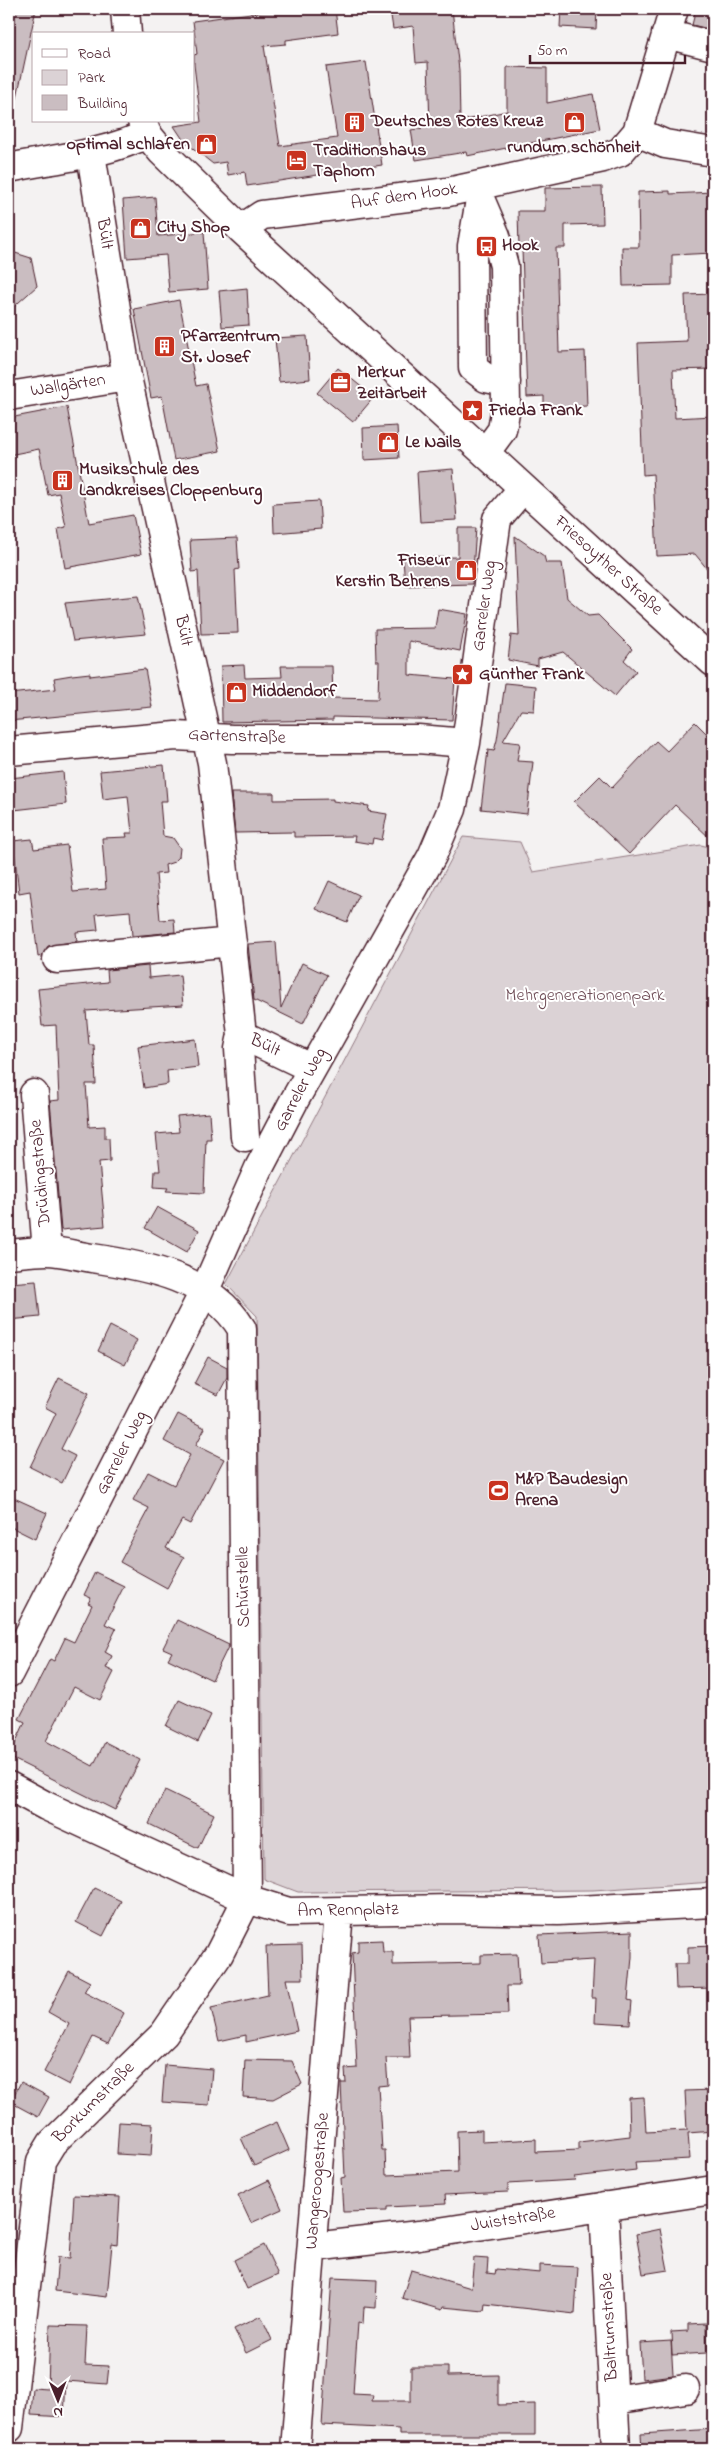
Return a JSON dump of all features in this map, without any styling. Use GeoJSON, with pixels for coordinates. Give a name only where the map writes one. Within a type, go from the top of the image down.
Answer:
{"type":"FeatureCollection","features":[{"type":"Feature","properties":{"kind":"street"},"geometry":{"type":"LineString","coordinates":[[478,194],[620,152],[636,132],[670,21],[713,46]]}},
{"type":"Feature","properties":{"kind":"street"},"geometry":{"type":"LineString","coordinates":[[9,168],[91,154],[133,141],[145,127],[178,169],[494,461]]}},
{"type":"Feature","properties":{"kind":"street"},"geometry":{"type":"LineString","coordinates":[[636,132],[665,144],[713,152]]}},
{"type":"Feature","properties":{"kind":"street","name":"Bült"},"geometry":{"type":"LineString","coordinates":[[91,154],[127,377],[212,763],[242,1036],[311,1068]]}},
{"type":"Feature","properties":{"kind":"street","name":"Auf dem Hook"},"geometry":{"type":"LineString","coordinates":[[241,229],[262,215],[400,199],[478,194],[496,236],[504,266],[506,406],[494,461]]}},
{"type":"Feature","properties":{"kind":"street","name":"Wallgärten"},"geometry":{"type":"LineString","coordinates":[[9,396],[127,377]]}},
{"type":"Feature","properties":{"kind":"street","name":"Friesoyther Straße"},"geometry":{"type":"LineString","coordinates":[[494,461],[713,662]]}},
{"type":"Feature","properties":{"kind":"street","name":"Garreler Weg"},"geometry":{"type":"LineString","coordinates":[[9,1673],[204,1292],[259,1168],[311,1068],[432,856],[452,810],[466,743],[497,519],[523,488]]}},
{"type":"Feature","properties":{"kind":"street","name":"Gartenstraße"},"geometry":{"type":"LineString","coordinates":[[9,751],[176,736],[207,736],[232,739],[418,739],[466,743]]}},
{"type":"Feature","properties":{"kind":"street"},"geometry":{"type":"LineString","coordinates":[[57,959],[232,942]]}},
{"type":"Feature","properties":{"kind":"street"},"geometry":{"type":"LineString","coordinates":[[242,1036],[239,1049],[246,1137]]}},
{"type":"Feature","properties":{"kind":"street","name":"Drüdingstraße"},"geometry":{"type":"LineString","coordinates":[[34,1094],[47,1251]]}},
{"type":"Feature","properties":{"kind":"street","name":"Drüdingstraße"},"geometry":{"type":"LineString","coordinates":[[9,1254],[47,1251],[132,1264],[178,1278],[204,1292]]}},
{"type":"Feature","properties":{"kind":"street","name":"Schürstelle"},"geometry":{"type":"LineString","coordinates":[[204,1292],[231,1311],[242,1329],[247,1898]]}},
{"type":"Feature","properties":{"kind":"street","name":"Am Rennplatz"},"geometry":{"type":"LineString","coordinates":[[9,1786],[55,1810],[247,1898],[289,1912],[452,1909],[558,1911],[713,1903]]}},
{"type":"Feature","properties":{"kind":"street","name":"Borkumstraße"},"geometry":{"type":"LineString","coordinates":[[9,2428],[41,2161],[52,2143],[164,2034],[219,1954],[247,1898]]}},
{"type":"Feature","properties":{"kind":"street","name":"Wangeroogestraße"},"geometry":{"type":"LineString","coordinates":[[295,2449],[339,1912]]}},
{"type":"Feature","properties":{"kind":"street","name":"Juiststraße"},"geometry":{"type":"LineString","coordinates":[[313,2247],[419,2235],[713,2190]]}},
{"type":"Feature","properties":{"kind":"street","name":"Baltrumstraße"},"geometry":{"type":"LineString","coordinates":[[604,2206],[616,2449]]}},
{"type":"Feature","properties":{"kind":"street"},"geometry":{"type":"LineString","coordinates":[[614,2400],[685,2389]]}},
{"type":"Feature","properties":{"kind":"green space","name":"M&P Baudesign Arena"},"geometry":{"type":"Polygon","coordinates":[[[463,837],[520,842],[533,872],[701,845],[713,848],[713,1882],[593,1890],[298,1892],[264,1879],[257,1316],[226,1284],[463,837]]]}},
{"type":"Feature","properties":{"kind":"building"},"geometry":{"type":"Polygon","coordinates":[[[9,9],[36,9],[16,102],[9,101],[9,9]]]}},
{"type":"Feature","properties":{"kind":"building"},"geometry":{"type":"Polygon","coordinates":[[[280,9],[335,9],[338,33],[286,40],[286,44],[264,46],[280,146],[337,138],[326,67],[366,62],[382,165],[247,186],[245,172],[228,175],[226,162],[213,164],[184,141],[174,126],[201,122],[195,73],[195,55],[197,54],[193,21],[280,9]]]}},
{"type":"Feature","properties":{"kind":"building"},"geometry":{"type":"Polygon","coordinates":[[[390,9],[452,9],[459,70],[460,121],[507,111],[507,67],[547,68],[547,103],[593,94],[600,129],[467,156],[466,152],[416,160],[411,130],[430,127],[428,62],[416,63],[413,26],[393,29],[390,9]]]}},
{"type":"Feature","properties":{"kind":"building"},"geometry":{"type":"Polygon","coordinates":[[[561,9],[597,9],[596,29],[560,27],[561,9]]]}},
{"type":"Feature","properties":{"kind":"building"},"geometry":{"type":"Polygon","coordinates":[[[696,9],[713,9],[713,30],[692,25],[696,9]]]}},
{"type":"Feature","properties":{"kind":"building"},"geometry":{"type":"Polygon","coordinates":[[[602,187],[603,224],[565,225],[565,248],[556,248],[559,352],[585,351],[587,406],[544,408],[544,396],[527,397],[522,249],[519,249],[518,211],[545,211],[545,188],[602,187]]]}},
{"type":"Feature","properties":{"kind":"building"},"geometry":{"type":"Polygon","coordinates":[[[670,191],[670,194],[713,192],[713,253],[672,255],[672,285],[623,286],[622,247],[639,247],[638,192],[670,191]]]}},
{"type":"Feature","properties":{"kind":"building"},"geometry":{"type":"Polygon","coordinates":[[[155,197],[158,236],[204,232],[208,289],[169,292],[166,255],[127,258],[123,200],[155,197]]]}},
{"type":"Feature","properties":{"kind":"building"},"geometry":{"type":"Polygon","coordinates":[[[9,251],[31,258],[37,286],[9,311],[9,251]]]}},
{"type":"Feature","properties":{"kind":"building"},"geometry":{"type":"Polygon","coordinates":[[[247,288],[249,325],[222,327],[219,291],[247,288]]]}},
{"type":"Feature","properties":{"kind":"building"},"geometry":{"type":"Polygon","coordinates":[[[713,294],[713,369],[673,370],[675,418],[713,416],[713,450],[710,450],[713,489],[713,576],[695,554],[657,556],[653,474],[643,475],[638,343],[687,341],[685,295],[713,294]]]}},
{"type":"Feature","properties":{"kind":"building","name":"Pfarrzentrum St. Josef"},"geometry":{"type":"Polygon","coordinates":[[[179,300],[196,386],[206,384],[220,451],[174,460],[162,396],[151,398],[134,309],[179,300]]]}},
{"type":"Feature","properties":{"kind":"building"},"geometry":{"type":"Polygon","coordinates":[[[307,336],[310,379],[279,382],[275,338],[307,336]]]}},
{"type":"Feature","properties":{"kind":"building"},"geometry":{"type":"Polygon","coordinates":[[[338,368],[374,397],[353,422],[317,393],[338,368]]]}},
{"type":"Feature","properties":{"kind":"building","name":"Musikschule des Landkreises Cloppenburg"},"geometry":{"type":"Polygon","coordinates":[[[67,407],[89,523],[133,515],[141,554],[65,568],[58,529],[66,527],[59,493],[48,495],[39,449],[9,455],[9,418],[67,407]]]}},
{"type":"Feature","properties":{"kind":"building"},"geometry":{"type":"Polygon","coordinates":[[[397,426],[399,458],[364,460],[363,428],[397,426]]]}},
{"type":"Feature","properties":{"kind":"building"},"geometry":{"type":"Polygon","coordinates":[[[453,469],[457,520],[420,522],[417,472],[453,469]]]}},
{"type":"Feature","properties":{"kind":"building"},"geometry":{"type":"Polygon","coordinates":[[[319,501],[321,529],[274,533],[273,504],[319,501]]]}},
{"type":"Feature","properties":{"kind":"building"},"geometry":{"type":"Polygon","coordinates":[[[458,528],[476,528],[472,584],[405,586],[403,558],[458,557],[458,528]]]}},
{"type":"Feature","properties":{"kind":"building"},"geometry":{"type":"Polygon","coordinates":[[[515,536],[544,556],[546,563],[562,563],[567,598],[588,616],[598,615],[632,649],[624,660],[636,671],[615,696],[563,652],[538,659],[538,666],[508,660],[511,635],[519,636],[515,536]]]}},
{"type":"Feature","properties":{"kind":"building"},"geometry":{"type":"Polygon","coordinates":[[[237,538],[239,569],[235,570],[238,633],[201,634],[198,571],[192,572],[190,540],[237,538]]]}},
{"type":"Feature","properties":{"kind":"building"},"geometry":{"type":"Polygon","coordinates":[[[138,596],[146,634],[73,641],[65,603],[138,596]]]}},
{"type":"Feature","properties":{"kind":"building"},"geometry":{"type":"Polygon","coordinates":[[[438,609],[467,614],[460,651],[409,641],[409,675],[455,679],[452,720],[333,717],[333,720],[222,722],[221,666],[244,665],[245,678],[282,677],[281,666],[332,666],[333,698],[378,699],[379,661],[376,661],[375,629],[435,628],[438,609]]]}},
{"type":"Feature","properties":{"kind":"building"},"geometry":{"type":"Polygon","coordinates":[[[145,669],[152,707],[9,721],[9,694],[56,689],[54,678],[90,673],[90,676],[145,669]]]}},
{"type":"Feature","properties":{"kind":"building"},"geometry":{"type":"Polygon","coordinates":[[[505,683],[536,686],[534,711],[521,710],[503,741],[520,743],[517,761],[533,762],[527,814],[481,809],[488,750],[494,751],[497,740],[505,683]]]}},
{"type":"Feature","properties":{"kind":"building"},"geometry":{"type":"Polygon","coordinates":[[[695,722],[713,740],[713,841],[675,805],[629,854],[574,802],[600,776],[612,788],[656,741],[667,751],[695,722]]]}},
{"type":"Feature","properties":{"kind":"building"},"geometry":{"type":"Polygon","coordinates":[[[164,765],[167,801],[160,801],[163,836],[173,838],[180,848],[179,857],[174,862],[165,865],[166,873],[156,874],[160,920],[174,919],[175,932],[132,936],[130,911],[96,914],[98,930],[76,932],[77,941],[48,946],[42,956],[38,957],[30,891],[19,893],[13,841],[32,839],[34,849],[67,845],[73,892],[106,889],[102,838],[127,837],[126,833],[132,833],[128,796],[103,799],[100,771],[164,765]]]}},
{"type":"Feature","properties":{"kind":"building"},"geometry":{"type":"Polygon","coordinates":[[[63,772],[66,804],[14,810],[10,778],[63,772]]]}},
{"type":"Feature","properties":{"kind":"building"},"geometry":{"type":"Polygon","coordinates":[[[231,793],[274,793],[274,800],[333,799],[333,801],[369,806],[368,811],[387,814],[382,840],[373,838],[372,844],[354,841],[355,836],[294,837],[294,832],[235,833],[231,793]]]}},
{"type":"Feature","properties":{"kind":"building"},"geometry":{"type":"Polygon","coordinates":[[[329,881],[359,895],[347,922],[316,909],[329,881]]]}},
{"type":"Feature","properties":{"kind":"building"},"geometry":{"type":"Polygon","coordinates":[[[276,942],[281,1008],[302,963],[327,975],[303,1024],[254,1000],[248,944],[276,942]]]}},
{"type":"Feature","properties":{"kind":"building"},"geometry":{"type":"Polygon","coordinates":[[[148,966],[149,978],[180,975],[183,1005],[86,1011],[89,1045],[94,1045],[96,1084],[86,1084],[89,1127],[105,1126],[105,1138],[109,1138],[110,1161],[99,1162],[105,1226],[61,1230],[50,1101],[59,1100],[56,1025],[42,1026],[38,989],[108,982],[107,970],[148,966]]]}},
{"type":"Feature","properties":{"kind":"building"},"geometry":{"type":"Polygon","coordinates":[[[195,1039],[198,1067],[167,1071],[168,1084],[144,1088],[138,1046],[195,1039]]]}},
{"type":"Feature","properties":{"kind":"building"},"geometry":{"type":"Polygon","coordinates":[[[209,1113],[211,1139],[206,1139],[204,1193],[166,1191],[168,1188],[154,1187],[155,1171],[160,1171],[156,1134],[179,1132],[177,1116],[209,1113]]]}},
{"type":"Feature","properties":{"kind":"building"},"geometry":{"type":"Polygon","coordinates":[[[157,1207],[199,1230],[187,1252],[145,1228],[157,1207]]]}},
{"type":"Feature","properties":{"kind":"building"},"geometry":{"type":"Polygon","coordinates":[[[36,1281],[40,1317],[9,1320],[9,1283],[36,1281]]]}},
{"type":"Feature","properties":{"kind":"building"},"geometry":{"type":"Polygon","coordinates":[[[110,1326],[137,1340],[125,1365],[98,1351],[110,1326]]]}},
{"type":"Feature","properties":{"kind":"building"},"geometry":{"type":"Polygon","coordinates":[[[208,1357],[227,1367],[227,1378],[218,1395],[194,1384],[208,1357]]]}},
{"type":"Feature","properties":{"kind":"building"},"geometry":{"type":"Polygon","coordinates":[[[59,1378],[89,1393],[61,1449],[75,1456],[62,1483],[30,1467],[56,1413],[45,1407],[59,1378]]]}},
{"type":"Feature","properties":{"kind":"building"},"geometry":{"type":"Polygon","coordinates":[[[178,1414],[205,1428],[196,1445],[224,1459],[190,1524],[182,1520],[166,1548],[184,1557],[167,1588],[120,1562],[149,1508],[133,1500],[148,1472],[174,1485],[190,1455],[164,1441],[178,1414]]]}},
{"type":"Feature","properties":{"kind":"building"},"geometry":{"type":"Polygon","coordinates":[[[14,1498],[47,1513],[35,1539],[9,1526],[9,1510],[14,1498]]]}},
{"type":"Feature","properties":{"kind":"building"},"geometry":{"type":"Polygon","coordinates":[[[95,1572],[124,1586],[105,1624],[116,1629],[105,1652],[112,1656],[106,1668],[114,1672],[100,1700],[74,1687],[46,1741],[93,1766],[105,1742],[140,1760],[115,1810],[9,1757],[25,1722],[19,1719],[50,1659],[54,1661],[65,1638],[74,1642],[92,1605],[88,1603],[91,1598],[84,1595],[95,1572]]]}},
{"type":"Feature","properties":{"kind":"building"},"geometry":{"type":"Polygon","coordinates":[[[177,1620],[229,1645],[212,1680],[168,1659],[172,1652],[163,1648],[177,1620]]]}},
{"type":"Feature","properties":{"kind":"building"},"geometry":{"type":"Polygon","coordinates":[[[179,1700],[211,1715],[198,1742],[166,1726],[179,1700]]]}},
{"type":"Feature","properties":{"kind":"building"},"geometry":{"type":"Polygon","coordinates":[[[165,1790],[214,1814],[198,1848],[149,1824],[165,1790]]]}},
{"type":"Feature","properties":{"kind":"building"},"geometry":{"type":"Polygon","coordinates":[[[94,1888],[121,1901],[103,1936],[76,1922],[94,1888]]]}},
{"type":"Feature","properties":{"kind":"building"},"geometry":{"type":"Polygon","coordinates":[[[632,1931],[632,1957],[628,2000],[632,2001],[630,2024],[595,2022],[596,1998],[592,1998],[594,1960],[541,1963],[539,1935],[632,1931]]]}},
{"type":"Feature","properties":{"kind":"building"},"geometry":{"type":"Polygon","coordinates":[[[382,1940],[383,1952],[393,1952],[393,1965],[481,1963],[481,1955],[517,1954],[519,1986],[507,1986],[508,2014],[408,2016],[410,2058],[386,2058],[388,2085],[378,2086],[382,2150],[385,2150],[386,2175],[458,2172],[457,2131],[482,2130],[482,2142],[536,2139],[536,2152],[579,2150],[579,2142],[630,2136],[629,2098],[644,2097],[646,2132],[687,2130],[685,2091],[713,2090],[713,2131],[688,2133],[690,2159],[635,2162],[636,2170],[574,2177],[575,2180],[508,2184],[508,2192],[445,2195],[446,2204],[387,2207],[387,2211],[343,2212],[341,2178],[345,2177],[341,2083],[346,2083],[345,2069],[357,2068],[352,1953],[358,1952],[358,1941],[382,1940]]]}},
{"type":"Feature","properties":{"kind":"building"},"geometry":{"type":"Polygon","coordinates":[[[302,1945],[303,1979],[286,1979],[297,2031],[246,2042],[246,2035],[219,2041],[211,2008],[268,1995],[266,1946],[302,1945]]]}},
{"type":"Feature","properties":{"kind":"building"},"geometry":{"type":"Polygon","coordinates":[[[713,1946],[713,1988],[676,1989],[675,1964],[688,1964],[688,1947],[713,1946]]]}},
{"type":"Feature","properties":{"kind":"building"},"geometry":{"type":"Polygon","coordinates":[[[69,1971],[90,1982],[84,1992],[124,2013],[108,2044],[93,2037],[69,2085],[44,2072],[69,2024],[48,2012],[69,1971]]]}},
{"type":"Feature","properties":{"kind":"building"},"geometry":{"type":"Polygon","coordinates":[[[245,2060],[292,2061],[302,2084],[273,2099],[243,2097],[245,2060]]]}},
{"type":"Feature","properties":{"kind":"building"},"geometry":{"type":"Polygon","coordinates":[[[165,2065],[212,2069],[209,2105],[162,2102],[165,2065]]]}},
{"type":"Feature","properties":{"kind":"building"},"geometry":{"type":"Polygon","coordinates":[[[21,2082],[49,2097],[38,2117],[10,2102],[21,2082]]]}},
{"type":"Feature","properties":{"kind":"building"},"geometry":{"type":"Polygon","coordinates":[[[119,2122],[153,2124],[151,2156],[117,2154],[119,2122]]]}},
{"type":"Feature","properties":{"kind":"building"},"geometry":{"type":"Polygon","coordinates":[[[277,2122],[289,2150],[254,2166],[241,2138],[277,2122]]]}},
{"type":"Feature","properties":{"kind":"building"},"geometry":{"type":"Polygon","coordinates":[[[269,2180],[282,2209],[251,2223],[238,2195],[269,2180]]]}},
{"type":"Feature","properties":{"kind":"building"},"geometry":{"type":"Polygon","coordinates":[[[74,2195],[120,2197],[117,2245],[112,2244],[107,2297],[55,2291],[58,2257],[70,2258],[74,2195]]]}},
{"type":"Feature","properties":{"kind":"building"},"geometry":{"type":"Polygon","coordinates":[[[660,2229],[668,2270],[643,2274],[636,2234],[660,2229]]]}},
{"type":"Feature","properties":{"kind":"building"},"geometry":{"type":"Polygon","coordinates":[[[264,2245],[278,2275],[247,2289],[234,2260],[264,2245]]]}},
{"type":"Feature","properties":{"kind":"building"},"geometry":{"type":"Polygon","coordinates":[[[474,2258],[488,2259],[487,2273],[495,2274],[496,2269],[540,2273],[540,2265],[578,2267],[575,2314],[485,2304],[484,2311],[443,2307],[442,2310],[402,2298],[411,2270],[471,2288],[474,2258]]]}},
{"type":"Feature","properties":{"kind":"building"},"geometry":{"type":"Polygon","coordinates":[[[332,2278],[377,2280],[376,2308],[364,2307],[363,2324],[358,2323],[353,2394],[373,2395],[372,2401],[411,2401],[411,2367],[448,2367],[448,2376],[498,2375],[498,2405],[535,2404],[535,2435],[399,2435],[399,2429],[322,2425],[332,2278]]]}},
{"type":"Feature","properties":{"kind":"building"},"geometry":{"type":"Polygon","coordinates":[[[261,2316],[272,2340],[246,2353],[234,2329],[261,2316]]]}},
{"type":"Feature","properties":{"kind":"building"},"geometry":{"type":"Polygon","coordinates":[[[706,2323],[707,2353],[672,2355],[671,2332],[688,2331],[688,2324],[706,2323]]]}},
{"type":"Feature","properties":{"kind":"building"},"geometry":{"type":"Polygon","coordinates":[[[50,2325],[87,2326],[85,2365],[109,2366],[107,2384],[66,2381],[64,2417],[31,2415],[33,2388],[48,2389],[50,2325]]]}},
{"type":"Feature","properties":{"kind":"building"},"geometry":{"type":"Polygon","coordinates":[[[671,2341],[673,2375],[642,2379],[640,2343],[671,2341]]]}},
{"type":"Feature","properties":{"kind":"building"},"geometry":{"type":"Polygon","coordinates":[[[713,2429],[713,2449],[642,2449],[641,2434],[713,2429]]]}},
{"type":"Feature","properties":{"kind":"place","name":"Deutsches Rotes Kreuz"},"geometry":{"type":"Point","coordinates":[355,122]}},
{"type":"Feature","properties":{"kind":"place","name":"rundum schönheit"},"geometry":{"type":"Point","coordinates":[574,123]}},
{"type":"Feature","properties":{"kind":"place","name":"optimal schlafen"},"geometry":{"type":"Point","coordinates":[206,145]}},
{"type":"Feature","properties":{"kind":"place","name":"Traditionshaus Taphorn"},"geometry":{"type":"Point","coordinates":[297,161]}},
{"type":"Feature","properties":{"kind":"place","name":"City Shop"},"geometry":{"type":"Point","coordinates":[141,228]}},
{"type":"Feature","properties":{"kind":"place","name":"Hook"},"geometry":{"type":"Point","coordinates":[486,246]}},
{"type":"Feature","properties":{"kind":"place","name":"Pfarrzentrum St. Josef"},"geometry":{"type":"Point","coordinates":[165,347]}},
{"type":"Feature","properties":{"kind":"place","name":"Merkur Zeitarbeit"},"geometry":{"type":"Point","coordinates":[341,383]}},
{"type":"Feature","properties":{"kind":"place","name":"Frieda Frank"},"geometry":{"type":"Point","coordinates":[473,411]}},
{"type":"Feature","properties":{"kind":"place","name":"Le Nails"},"geometry":{"type":"Point","coordinates":[389,443]}},
{"type":"Feature","properties":{"kind":"place","name":"Musikschule des Landkreises Cloppenburg"},"geometry":{"type":"Point","coordinates":[63,480]}},
{"type":"Feature","properties":{"kind":"place","name":"Friseur Kerstin Behrens"},"geometry":{"type":"Point","coordinates":[466,571]}},
{"type":"Feature","properties":{"kind":"place","name":"Günther Frank"},"geometry":{"type":"Point","coordinates":[463,675]}},
{"type":"Feature","properties":{"kind":"place","name":"Middendorf"},"geometry":{"type":"Point","coordinates":[236,692]}},
{"type":"Feature","properties":{"kind":"place","name":"M&P Baudesign Arena"},"geometry":{"type":"Point","coordinates":[499,1490]}},
{"type":"Feature","properties":{"kind":"park label","name":"Mehrgenerationenpark"},"geometry":{"type":"Point","coordinates":[585,996]}}]}
